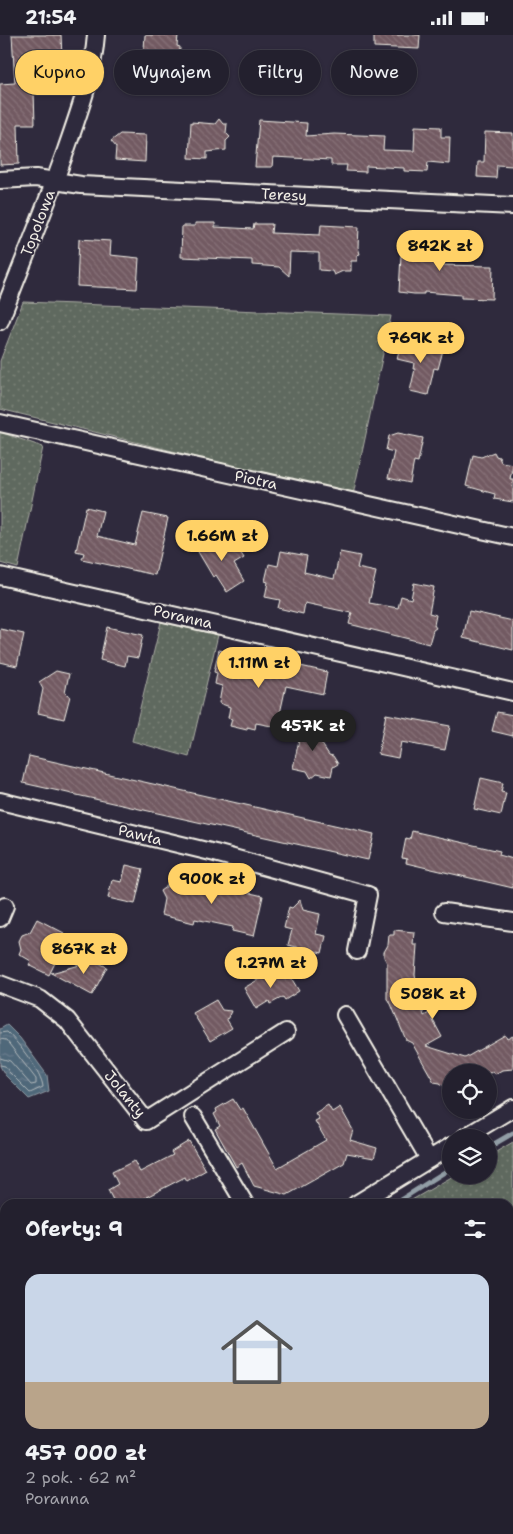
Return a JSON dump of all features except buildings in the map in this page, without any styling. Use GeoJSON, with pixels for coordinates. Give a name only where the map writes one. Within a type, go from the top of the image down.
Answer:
{"type":"FeatureCollection","features":[{"type":"Feature","properties":{"kind":"street","name":"Topolowa"},"geometry":{"type":"LineString","coordinates":[[0,321],[55,181],[84,97],[92,65],[96,35]]}},
{"type":"Feature","properties":{"kind":"street","name":"Topolowa"},"geometry":{"type":"LineString","coordinates":[[0,181],[36,178],[55,181]]}},
{"type":"Feature","properties":{"kind":"street","name":"Teresy"},"geometry":{"type":"LineString","coordinates":[[55,181],[81,185],[513,206]]}},
{"type":"Feature","properties":{"kind":"street","name":"Piotra"},"geometry":{"type":"LineString","coordinates":[[0,423],[513,537]]}},
{"type":"Feature","properties":{"kind":"street","name":"Poranna"},"geometry":{"type":"LineString","coordinates":[[0,575],[513,692]]}},
{"type":"Feature","properties":{"kind":"street","name":"Pawła"},"geometry":{"type":"LineString","coordinates":[[0,801],[215,853],[368,895],[357,951]]}},
{"type":"Feature","properties":{"kind":"street"},"geometry":{"type":"LineString","coordinates":[[444,912],[513,922]]}},
{"type":"Feature","properties":{"kind":"street","name":"Jolanty"},"geometry":{"type":"LineString","coordinates":[[0,984],[40,999],[66,1020],[146,1121],[286,1032]]}},
{"type":"Feature","properties":{"kind":"street"},"geometry":{"type":"LineString","coordinates":[[345,1015],[429,1159]]}},
{"type":"Feature","properties":{"kind":"street"},"geometry":{"type":"LineString","coordinates":[[478,1129],[513,1108]]}},
{"type":"Feature","properties":{"kind":"street"},"geometry":{"type":"LineString","coordinates":[[193,1117],[242,1199]]}},
{"type":"Feature","properties":{"kind":"street"},"geometry":{"type":"LineString","coordinates":[[364,1199],[442,1151]]}},
{"type":"Feature","properties":{"kind":"shaded area"},"geometry":{"type":"Polygon","coordinates":[[[23,302],[391,316],[353,495],[0,409],[0,361],[23,302]]]}},
{"type":"Feature","properties":{"kind":"shaded area"},"geometry":{"type":"Polygon","coordinates":[[[0,432],[43,447],[18,568],[0,563],[0,432]]]}},
{"type":"Feature","properties":{"kind":"shaded area"},"geometry":{"type":"Polygon","coordinates":[[[161,622],[218,635],[189,757],[132,741],[161,622]]]}},
{"type":"Feature","properties":{"kind":"shaded area"},"geometry":{"type":"Polygon","coordinates":[[[513,1142],[513,1199],[414,1199],[442,1183],[497,1184],[497,1151],[513,1142]]]}},
{"type":"Feature","properties":{"kind":"water"},"geometry":{"type":"Polygon","coordinates":[[[7,1025],[20,1038],[47,1075],[49,1091],[29,1099],[5,1075],[0,1066],[0,1029],[7,1025]]]}},
{"type":"Feature","properties":{"kind":"waterway"},"geometry":{"type":"LineString","coordinates":[[497,1142],[513,1133]]}},
{"type":"Feature","properties":{"kind":"waterway"},"geometry":{"type":"LineString","coordinates":[[402,1199],[442,1174]]}}]}
